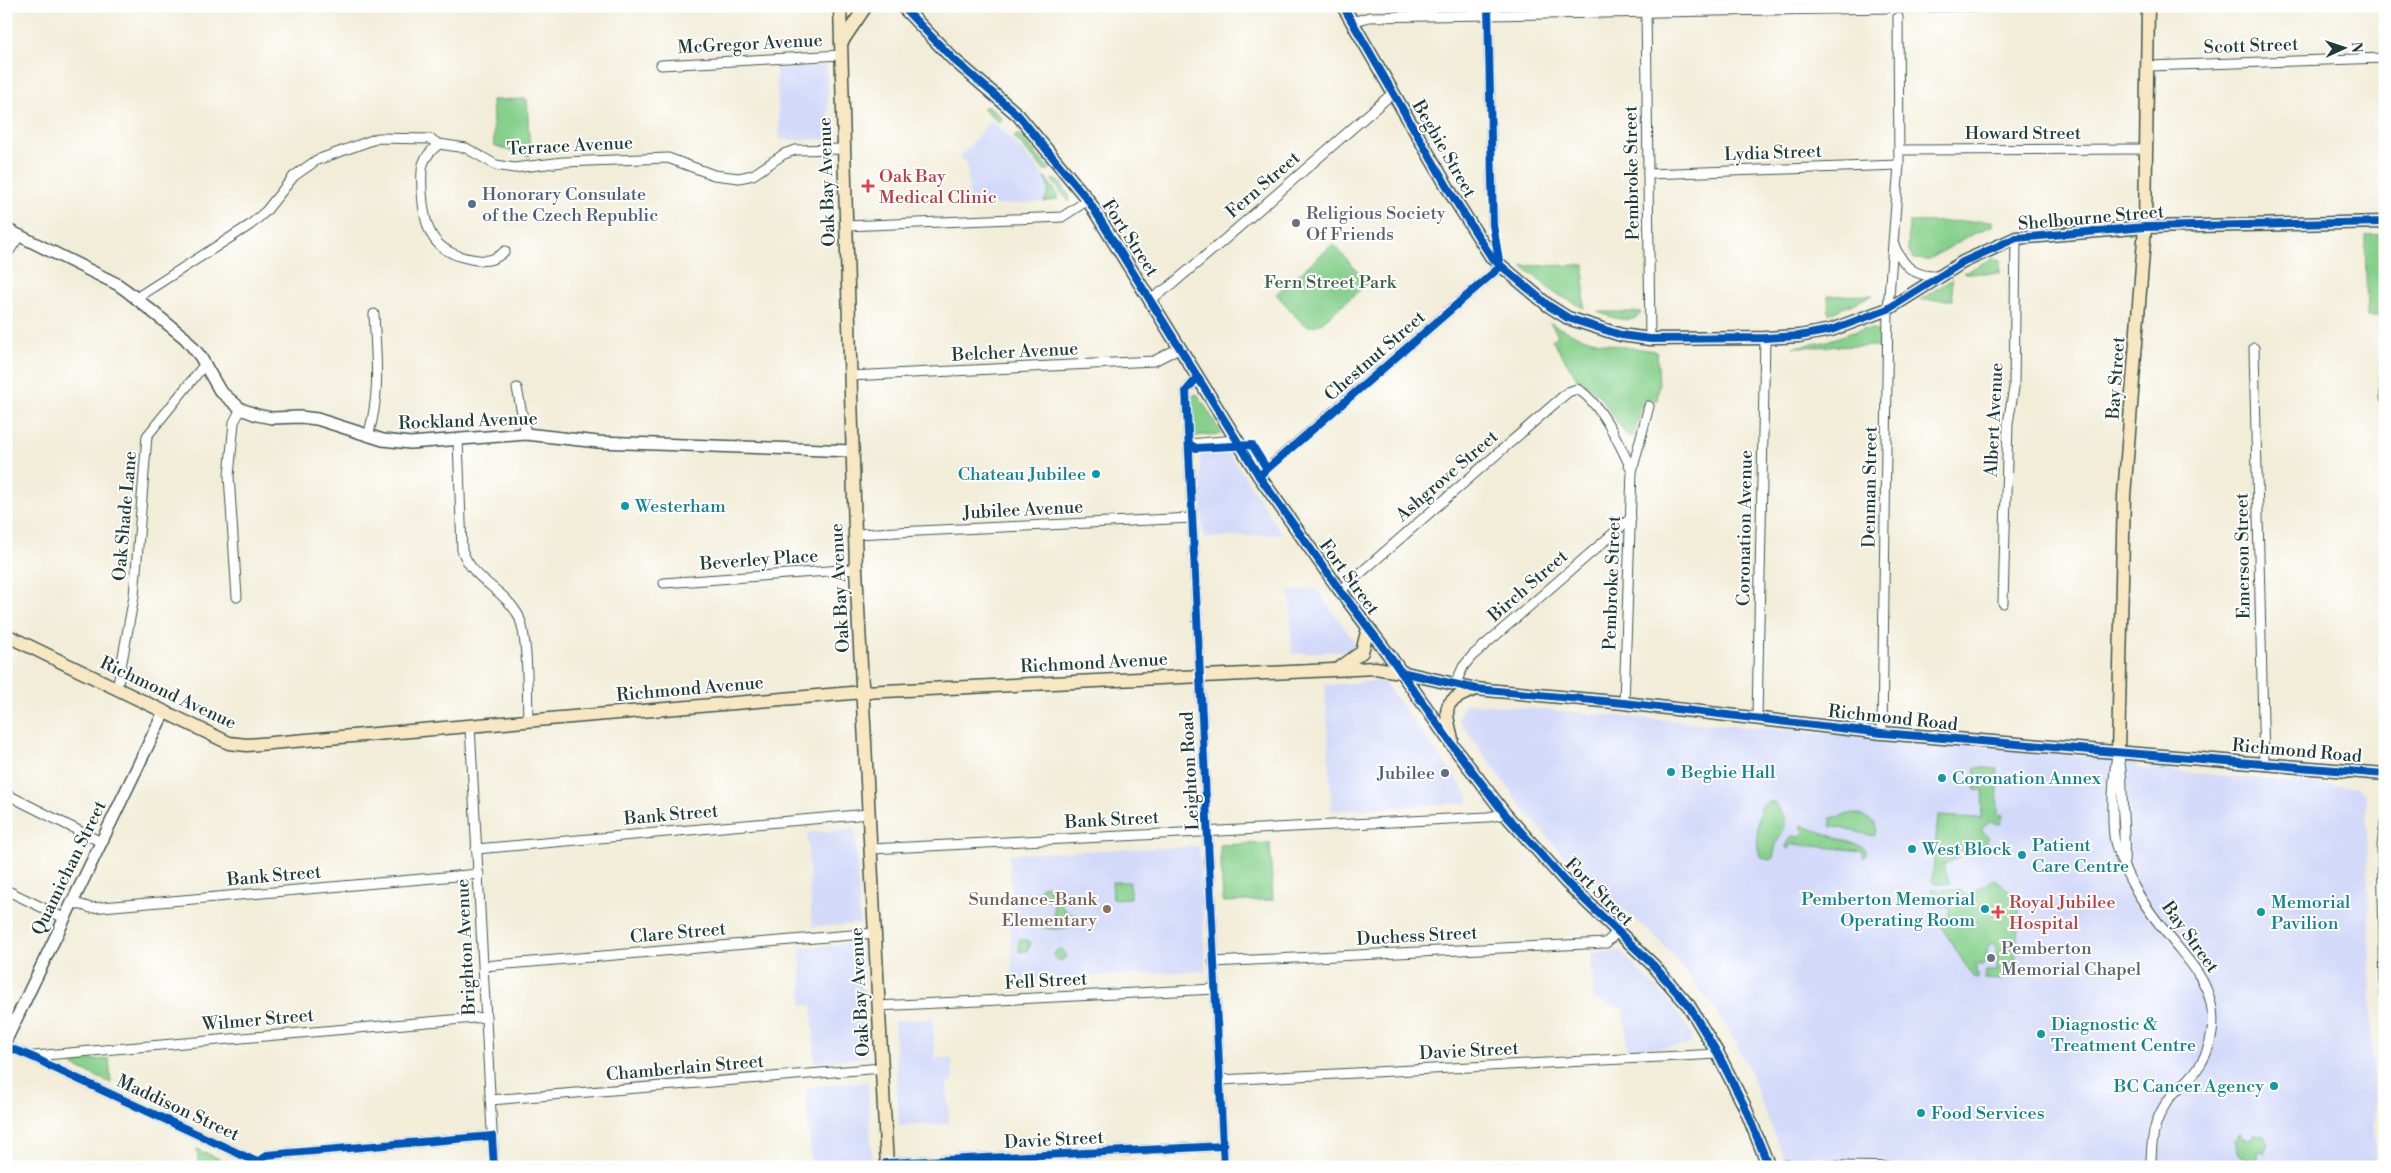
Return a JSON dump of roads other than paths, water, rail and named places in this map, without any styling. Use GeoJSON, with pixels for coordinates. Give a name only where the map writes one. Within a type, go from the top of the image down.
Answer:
{"type":"FeatureCollection","features":[{"type":"Feature","properties":{"kind":"main road","name":"Oak Bay Avenue"},"geometry":{"type":"LineString","coordinates":[[840,6],[856,569],[886,1165]]}},
{"type":"Feature","properties":{"kind":"main road"},"geometry":{"type":"LineString","coordinates":[[841,49],[866,6]]}},
{"type":"Feature","properties":{"kind":"main road","name":"Fort Street"},"geometry":{"type":"LineString","coordinates":[[902,6],[952,59],[1018,115],[1088,200],[1151,299],[1178,348],[1236,440],[1340,591],[1401,672],[1453,746],[1505,814],[1566,882],[1652,965],[1683,999],[1718,1054],[1744,1105],[1769,1167]]}},
{"type":"Feature","properties":{"kind":"main road","name":"Begbie Street"},"geometry":{"type":"LineString","coordinates":[[1343,6],[1455,200],[1492,258],[1533,294]]}},
{"type":"Feature","properties":{"kind":"main road","name":"Bay Street"},"geometry":{"type":"LineString","coordinates":[[2118,752],[2124,496],[2145,227],[2148,6]]}},
{"type":"Feature","properties":{"kind":"main road","name":"Shelbourne Street"},"geometry":{"type":"LineString","coordinates":[[1533,294],[1568,318],[1607,332],[1650,339],[1799,336],[1831,330],[1888,309],[1963,262],[2016,238],[2145,227],[2385,222]]}},
{"type":"Feature","properties":{"kind":"main road"},"geometry":{"type":"LineString","coordinates":[[1338,669],[1358,657],[1362,652],[1368,628]]}},
{"type":"Feature","properties":{"kind":"main road","name":"Richmond Avenue"},"geometry":{"type":"LineString","coordinates":[[6,635],[229,743],[247,744],[863,692],[1338,669],[1375,668],[1401,672]]}},
{"type":"Feature","properties":{"kind":"main road","name":"Richmond Road"},"geometry":{"type":"LineString","coordinates":[[1401,672],[1476,690],[1624,703],[1882,733],[2385,774]]}},
{"type":"Feature","properties":{"kind":"main road"},"geometry":{"type":"LineString","coordinates":[[1453,746],[1446,710],[1449,702],[1457,696],[1476,690]]}},
{"type":"Feature","properties":{"kind":"street"},"geometry":{"type":"LineString","coordinates":[[1352,22],[1369,17],[1488,10],[1888,7],[1891,15],[1898,17],[1905,14],[1907,7],[1978,6]]}},
{"type":"Feature","properties":{"kind":"street","name":"Pembroke Street"},"geometry":{"type":"LineString","coordinates":[[1646,9],[1650,339]]}},
{"type":"Feature","properties":{"kind":"street"},"geometry":{"type":"LineString","coordinates":[[1488,10],[1493,225]]}},
{"type":"Feature","properties":{"kind":"street","name":"Denman Street"},"geometry":{"type":"LineString","coordinates":[[1882,733],[1888,309],[1899,165],[1898,17]]}},
{"type":"Feature","properties":{"kind":"street","name":"McGregor Avenue"},"geometry":{"type":"LineString","coordinates":[[661,65],[841,49]]}},
{"type":"Feature","properties":{"kind":"street","name":"Scott Street"},"geometry":{"type":"LineString","coordinates":[[2148,66],[2385,58]]}},
{"type":"Feature","properties":{"kind":"street","name":"Fern Street"},"geometry":{"type":"LineString","coordinates":[[1151,299],[1170,286],[1218,246],[1394,92]]}},
{"type":"Feature","properties":{"kind":"street","name":"Terrace Avenue"},"geometry":{"type":"LineString","coordinates":[[136,298],[250,225],[266,211],[294,176],[317,160],[378,138],[430,139],[439,144],[466,148],[496,165],[514,168],[563,162],[668,158],[714,175],[739,178],[753,176],[784,154],[796,150],[843,149]]}},
{"type":"Feature","properties":{"kind":"street"},"geometry":{"type":"LineString","coordinates":[[439,144],[428,152],[423,161],[421,175],[425,224],[438,243],[450,252],[464,258],[484,262],[496,260],[505,250]]}},
{"type":"Feature","properties":{"kind":"street","name":"Howard Street"},"geometry":{"type":"LineString","coordinates":[[1899,150],[2146,149]]}},
{"type":"Feature","properties":{"kind":"street","name":"Lydia Street"},"geometry":{"type":"LineString","coordinates":[[1648,174],[1899,165]]}},
{"type":"Feature","properties":{"kind":"street"},"geometry":{"type":"LineString","coordinates":[[846,226],[1062,217],[1088,200]]}},
{"type":"Feature","properties":{"kind":"street","name":"Rockland Avenue"},"geometry":{"type":"LineString","coordinates":[[6,229],[117,284],[136,298],[185,338],[205,364],[220,391],[241,408],[257,416],[317,419],[383,440],[410,443],[526,434],[598,442],[852,451]]}},
{"type":"Feature","properties":{"kind":"street"},"geometry":{"type":"LineString","coordinates":[[6,256],[20,235]]}},
{"type":"Feature","properties":{"kind":"street","name":"Albert Avenue"},"geometry":{"type":"LineString","coordinates":[[2003,604],[2008,423],[2014,388],[2016,238]]}},
{"type":"Feature","properties":{"kind":"street"},"geometry":{"type":"LineString","coordinates":[[1894,243],[1908,268],[1926,276],[1941,276]]}},
{"type":"Feature","properties":{"kind":"street","name":"Chestnut Street"},"geometry":{"type":"LineString","coordinates":[[1270,467],[1500,267]]}},
{"type":"Feature","properties":{"kind":"street"},"geometry":{"type":"LineString","coordinates":[[368,436],[375,414],[378,389],[374,314]]}},
{"type":"Feature","properties":{"kind":"street"},"geometry":{"type":"LineString","coordinates":[[2383,320],[2385,398]]}},
{"type":"Feature","properties":{"kind":"street","name":"Coronation Avenue"},"geometry":{"type":"LineString","coordinates":[[1757,718],[1766,338]]}},
{"type":"Feature","properties":{"kind":"street","name":"Belcher Avenue"},"geometry":{"type":"LineString","coordinates":[[850,376],[1154,361],[1178,348]]}},
{"type":"Feature","properties":{"kind":"street","name":"Emerson Street"},"geometry":{"type":"LineString","coordinates":[[2254,348],[2264,764]]}},
{"type":"Feature","properties":{"kind":"street","name":"Oak Shade Lane"},"geometry":{"type":"LineString","coordinates":[[118,689],[134,596],[147,436],[205,364]]}},
{"type":"Feature","properties":{"kind":"street","name":"Leighton Road"},"geometry":{"type":"LineString","coordinates":[[1197,378],[1186,391],[1224,1167]]}},
{"type":"Feature","properties":{"kind":"street"},"geometry":{"type":"LineString","coordinates":[[518,388],[526,434]]}},
{"type":"Feature","properties":{"kind":"street","name":"Ashgrove Street"},"geometry":{"type":"LineString","coordinates":[[1340,591],[1568,392],[1577,389],[1587,394],[1620,442],[1632,471]]}},
{"type":"Feature","properties":{"kind":"street","name":"Pembroke Street"},"geometry":{"type":"LineString","coordinates":[[1624,703],[1632,471],[1649,406]]}},
{"type":"Feature","properties":{"kind":"street"},"geometry":{"type":"LineString","coordinates":[[237,597],[229,476],[234,422],[241,408]]}},
{"type":"Feature","properties":{"kind":"street"},"geometry":{"type":"LineString","coordinates":[[458,439],[462,550],[467,564],[476,575],[507,600],[518,615],[523,633],[528,721]]}},
{"type":"Feature","properties":{"kind":"street"},"geometry":{"type":"LineString","coordinates":[[1189,444],[1236,440]]}},
{"type":"Feature","properties":{"kind":"street","name":"Jubilee Avenue"},"geometry":{"type":"LineString","coordinates":[[855,534],[1192,518]]}},
{"type":"Feature","properties":{"kind":"street","name":"Birch Street"},"geometry":{"type":"LineString","coordinates":[[1455,685],[1462,667],[1472,656],[1631,518]]}},
{"type":"Feature","properties":{"kind":"street","name":"Beverley Place"},"geometry":{"type":"LineString","coordinates":[[664,583],[856,569]]}},
{"type":"Feature","properties":{"kind":"street","name":"Quamichan Street"},"geometry":{"type":"LineString","coordinates":[[6,1040],[164,712]]}},
{"type":"Feature","properties":{"kind":"street","name":"Brighton Avenue"},"geometry":{"type":"LineString","coordinates":[[470,726],[494,1167]]}},
{"type":"Feature","properties":{"kind":"street","name":"Bay Street"},"geometry":{"type":"LineString","coordinates":[[2118,752],[2124,773],[2123,815],[2126,839],[2124,865],[2144,902],[2199,974],[2209,994],[2213,1019],[2212,1032],[2205,1057],[2189,1080],[2167,1101],[2160,1114],[2152,1144],[2151,1167]]}},
{"type":"Feature","properties":{"kind":"street"},"geometry":{"type":"LineString","coordinates":[[6,794],[101,842]]}},
{"type":"Feature","properties":{"kind":"street","name":"Bank Street"},"geometry":{"type":"LineString","coordinates":[[476,849],[869,814]]}},
{"type":"Feature","properties":{"kind":"street","name":"Bank Street"},"geometry":{"type":"LineString","coordinates":[[871,849],[1488,817],[1505,814]]}},
{"type":"Feature","properties":{"kind":"street"},"geometry":{"type":"LineString","coordinates":[[2385,822],[2382,846],[2385,993]]}},
{"type":"Feature","properties":{"kind":"street","name":"Bank Street"},"geometry":{"type":"LineString","coordinates":[[72,902],[91,908],[479,874]]}},
{"type":"Feature","properties":{"kind":"street"},"geometry":{"type":"LineString","coordinates":[[6,890],[64,918]]}},
{"type":"Feature","properties":{"kind":"street","name":"Duchess Street"},"geometry":{"type":"LineString","coordinates":[[1213,962],[1606,943],[1617,932]]}},
{"type":"Feature","properties":{"kind":"street","name":"Clare Street"},"geometry":{"type":"LineString","coordinates":[[484,966],[875,933]]}},
{"type":"Feature","properties":{"kind":"street","name":"Fell Street"},"geometry":{"type":"LineString","coordinates":[[878,1006],[1215,989]]}},
{"type":"Feature","properties":{"kind":"street","name":"Wilmer Street"},"geometry":{"type":"LineString","coordinates":[[34,1056],[486,1017]]}},
{"type":"Feature","properties":{"kind":"street","name":"Maddison Street"},"geometry":{"type":"LineString","coordinates":[[6,1046],[21,1053],[34,1056],[50,1066],[255,1164],[268,1156],[278,1154],[492,1136]]}},
{"type":"Feature","properties":{"kind":"street","name":"Davie Street"},"geometry":{"type":"LineString","coordinates":[[1221,1080],[1718,1054]]}},
{"type":"Feature","properties":{"kind":"street","name":"Chamberlain Street"},"geometry":{"type":"LineString","coordinates":[[490,1100],[882,1068]]}},
{"type":"Feature","properties":{"kind":"street","name":"Davie Street"},"geometry":{"type":"LineString","coordinates":[[886,1165],[1224,1146]]}},
{"type":"Feature","properties":{"kind":"street"},"geometry":{"type":"LineString","coordinates":[[1780,1167],[1786,1164],[1900,1167]]}},
{"type":"Feature","properties":{"kind":"place","name":"Oak Bay Medical Clinic"},"geometry":{"type":"Point","coordinates":[868,186]}},
{"type":"Feature","properties":{"kind":"place","name":"Honorary Consulate of the Czech Republic"},"geometry":{"type":"Point","coordinates":[472,204]}},
{"type":"Feature","properties":{"kind":"place","name":"Religious Society Of Friends"},"geometry":{"type":"Point","coordinates":[1296,223]}},
{"type":"Feature","properties":{"kind":"place","name":"Chateau Jubilee"},"geometry":{"type":"Point","coordinates":[1096,474]}},
{"type":"Feature","properties":{"kind":"place","name":"Westerham"},"geometry":{"type":"Point","coordinates":[625,506]}},
{"type":"Feature","properties":{"kind":"place","name":"Begbie Hall"},"geometry":{"type":"Point","coordinates":[1671,772]}},
{"type":"Feature","properties":{"kind":"place","name":"Jubilee"},"geometry":{"type":"Point","coordinates":[1445,773]}},
{"type":"Feature","properties":{"kind":"place","name":"Coronation Annex"},"geometry":{"type":"Point","coordinates":[1942,778]}},
{"type":"Feature","properties":{"kind":"place","name":"West Block"},"geometry":{"type":"Point","coordinates":[1912,849]}},
{"type":"Feature","properties":{"kind":"place","name":"Patient Care Centre"},"geometry":{"type":"Point","coordinates":[2022,855]}},
{"type":"Feature","properties":{"kind":"place","name":"Sundance-Bank Elementary"},"geometry":{"type":"Point","coordinates":[1107,909]}},
{"type":"Feature","properties":{"kind":"place","name":"Pemberton Memorial Operating Room"},"geometry":{"type":"Point","coordinates":[1985,909]}},
{"type":"Feature","properties":{"kind":"place","name":"Royal Jubilee Hospital"},"geometry":{"type":"Point","coordinates":[1998,912]}},
{"type":"Feature","properties":{"kind":"place","name":"Memorial Pavilion"},"geometry":{"type":"Point","coordinates":[2261,912]}},
{"type":"Feature","properties":{"kind":"place","name":"Pemberton Memorial Chapel"},"geometry":{"type":"Point","coordinates":[1991,958]}},
{"type":"Feature","properties":{"kind":"place","name":"Diagnostic & Treatment Centre"},"geometry":{"type":"Point","coordinates":[2041,1034]}},
{"type":"Feature","properties":{"kind":"place","name":"BC Cancer Agency"},"geometry":{"type":"Point","coordinates":[2274,1086]}},
{"type":"Feature","properties":{"kind":"place","name":"Food Services"},"geometry":{"type":"Point","coordinates":[1921,1113]}},
{"type":"Feature","properties":{"kind":"park label","name":"Fern Street Park"},"geometry":{"type":"Point","coordinates":[1330,282]}}]}
